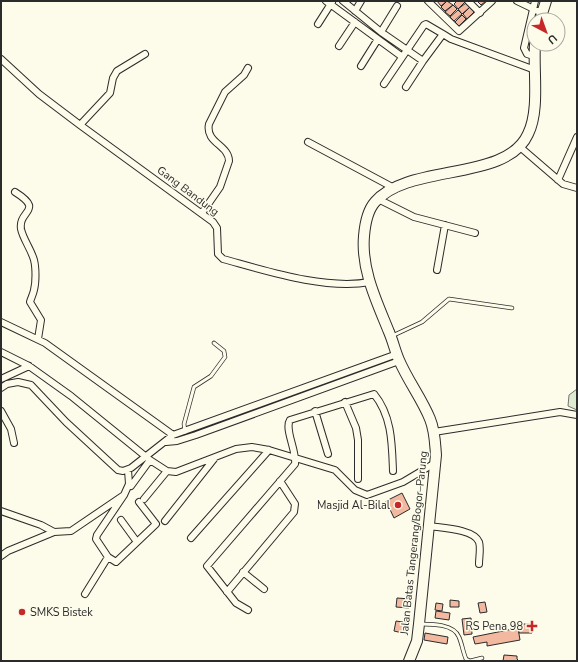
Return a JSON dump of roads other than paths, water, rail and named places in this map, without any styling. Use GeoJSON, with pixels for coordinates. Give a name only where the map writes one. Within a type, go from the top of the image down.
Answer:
{"type":"FeatureCollection","features":[{"type":"Feature","properties":{"kind":"main road"},"geometry":{"type":"LineString","coordinates":[[543,12],[546,1]]}},
{"type":"Feature","properties":{"kind":"main road","name":"Jalan Batas Tangerang/Bogor–Parung"},"geometry":{"type":"LineString","coordinates":[[409,661],[417,641],[419,624],[435,463],[434,432],[430,419],[398,357],[370,282],[366,264],[364,238],[370,210],[378,199],[394,188],[432,176],[489,163],[502,158],[520,147],[528,136],[533,119],[534,52]]}},
{"type":"Feature","properties":{"kind":"street"},"geometry":{"type":"LineString","coordinates":[[342,1],[381,32],[423,61]]}},
{"type":"Feature","properties":{"kind":"street"},"geometry":{"type":"LineString","coordinates":[[355,11],[361,1]]}},
{"type":"Feature","properties":{"kind":"street"},"geometry":{"type":"LineString","coordinates":[[428,1],[459,31],[492,1]]}},
{"type":"Feature","properties":{"kind":"street"},"geometry":{"type":"LineString","coordinates":[[468,1],[480,13]]}},
{"type":"Feature","properties":{"kind":"street"},"geometry":{"type":"LineString","coordinates":[[517,1],[535,12]]}},
{"type":"Feature","properties":{"kind":"street"},"geometry":{"type":"LineString","coordinates":[[534,56],[527,54],[524,48],[535,1]]}},
{"type":"Feature","properties":{"kind":"street"},"geometry":{"type":"LineString","coordinates":[[318,24],[330,2],[402,56]]}},
{"type":"Feature","properties":{"kind":"street"},"geometry":{"type":"LineString","coordinates":[[381,32],[397,6]]}},
{"type":"Feature","properties":{"kind":"street"},"geometry":{"type":"LineString","coordinates":[[339,46],[355,22]]}},
{"type":"Feature","properties":{"kind":"street"},"geometry":{"type":"LineString","coordinates":[[384,84],[406,50],[426,24],[450,39],[535,70]]}},
{"type":"Feature","properties":{"kind":"street"},"geometry":{"type":"LineString","coordinates":[[406,87],[442,34]]}},
{"type":"Feature","properties":{"kind":"street"},"geometry":{"type":"LineString","coordinates":[[361,66],[378,39]]}},
{"type":"Feature","properties":{"kind":"street"},"geometry":{"type":"LineString","coordinates":[[80,125],[110,93],[112,78],[117,70],[145,54]]}},
{"type":"Feature","properties":{"kind":"street","name":"Gang Bandung"},"geometry":{"type":"LineString","coordinates":[[1,59],[39,94],[202,213],[216,225],[218,254],[223,259],[281,274],[329,283],[354,285],[370,282]]}},
{"type":"Feature","properties":{"kind":"street"},"geometry":{"type":"LineString","coordinates":[[202,213],[220,187],[229,161],[227,154],[210,138],[207,130],[225,92],[244,75],[248,68]]}},
{"type":"Feature","properties":{"kind":"street"},"geometry":{"type":"LineString","coordinates":[[558,180],[577,136]]}},
{"type":"Feature","properties":{"kind":"street"},"geometry":{"type":"LineString","coordinates":[[308,142],[394,188]]}},
{"type":"Feature","properties":{"kind":"street"},"geometry":{"type":"LineString","coordinates":[[520,147],[563,184],[577,188]]}},
{"type":"Feature","properties":{"kind":"street"},"geometry":{"type":"LineString","coordinates":[[15,192],[27,199],[29,204],[29,209],[22,223],[21,229],[34,262],[35,286],[30,302],[41,320],[38,338]]}},
{"type":"Feature","properties":{"kind":"street"},"geometry":{"type":"LineString","coordinates":[[378,199],[414,217],[475,233]]}},
{"type":"Feature","properties":{"kind":"street"},"geometry":{"type":"LineString","coordinates":[[437,270],[445,224]]}},
{"type":"Feature","properties":{"kind":"street"},"geometry":{"type":"LineString","coordinates":[[1,322],[38,338],[173,435]]}},
{"type":"Feature","properties":{"kind":"street"},"geometry":{"type":"LineString","coordinates":[[1,352],[29,366],[88,409],[148,458],[167,471],[176,472],[244,447],[269,450],[335,470],[355,490],[367,495],[404,482],[435,463]]}},
{"type":"Feature","properties":{"kind":"street"},"geometry":{"type":"LineString","coordinates":[[1,388],[7,384],[18,382],[31,385],[66,422],[118,470],[128,470],[148,458],[173,435],[398,357]]}},
{"type":"Feature","properties":{"kind":"street"},"geometry":{"type":"LineString","coordinates":[[166,442],[177,441],[196,435],[398,357]]}},
{"type":"Feature","properties":{"kind":"street"},"geometry":{"type":"LineString","coordinates":[[1,379],[29,366]]}},
{"type":"Feature","properties":{"kind":"street"},"geometry":{"type":"LineString","coordinates":[[248,610],[236,603],[207,566],[294,464],[296,458],[288,423],[290,420],[371,394],[376,396],[387,420],[392,438],[393,471]]}},
{"type":"Feature","properties":{"kind":"street"},"geometry":{"type":"LineString","coordinates":[[345,402],[356,428],[358,440],[358,479]]}},
{"type":"Feature","properties":{"kind":"street"},"geometry":{"type":"LineString","coordinates":[[1,411],[11,429],[14,443]]}},
{"type":"Feature","properties":{"kind":"street"},"geometry":{"type":"LineString","coordinates":[[315,411],[328,454]]}},
{"type":"Feature","properties":{"kind":"street"},"geometry":{"type":"LineString","coordinates":[[434,432],[560,412],[577,415]]}},
{"type":"Feature","properties":{"kind":"street"},"geometry":{"type":"LineString","coordinates":[[191,538],[269,450]]}},
{"type":"Feature","properties":{"kind":"street"},"geometry":{"type":"LineString","coordinates":[[131,486],[148,458]]}},
{"type":"Feature","properties":{"kind":"street"},"geometry":{"type":"LineString","coordinates":[[165,521],[215,458]]}},
{"type":"Feature","properties":{"kind":"street"},"geometry":{"type":"LineString","coordinates":[[128,470],[129,484],[124,495],[97,535],[97,543],[108,557],[116,562],[156,524],[142,500],[167,471]]}},
{"type":"Feature","properties":{"kind":"street"},"geometry":{"type":"LineString","coordinates":[[227,592],[294,512],[295,504],[280,481]]}},
{"type":"Feature","properties":{"kind":"street"},"geometry":{"type":"LineString","coordinates":[[1,556],[8,551],[54,532],[71,531],[124,495]]}},
{"type":"Feature","properties":{"kind":"street"},"geometry":{"type":"LineString","coordinates":[[1,510],[41,525],[54,532]]}},
{"type":"Feature","properties":{"kind":"street"},"geometry":{"type":"LineString","coordinates":[[121,520],[137,542]]}},
{"type":"Feature","properties":{"kind":"street"},"geometry":{"type":"LineString","coordinates":[[429,526],[468,532],[475,536],[480,546],[479,564]]}},
{"type":"Feature","properties":{"kind":"street"},"geometry":{"type":"LineString","coordinates":[[86,594],[108,557]]}},
{"type":"Feature","properties":{"kind":"street"},"geometry":{"type":"LineString","coordinates":[[243,572],[264,590]]}},
{"type":"Feature","properties":{"kind":"lane"},"geometry":{"type":"LineString","coordinates":[[391,336],[422,322],[449,299],[512,308]]}},
{"type":"Feature","properties":{"kind":"lane"},"geometry":{"type":"LineString","coordinates":[[185,432],[184,424],[194,387],[211,376],[225,357],[224,350],[214,343]]}},
{"type":"Feature","properties":{"kind":"lane"},"geometry":{"type":"LineString","coordinates":[[419,624],[435,624],[454,631],[459,637],[466,659],[470,661],[482,658]]}},
{"type":"Feature","properties":{"kind":"place","name":"Masjid Al-Bilal"},"geometry":{"type":"Point","coordinates":[398,505]}},
{"type":"Feature","properties":{"kind":"place","name":"SMKS Bistek"},"geometry":{"type":"Point","coordinates":[22,612]}},
{"type":"Feature","properties":{"kind":"place","name":"RS Pena 98"},"geometry":{"type":"Point","coordinates":[532,626]}}]}
